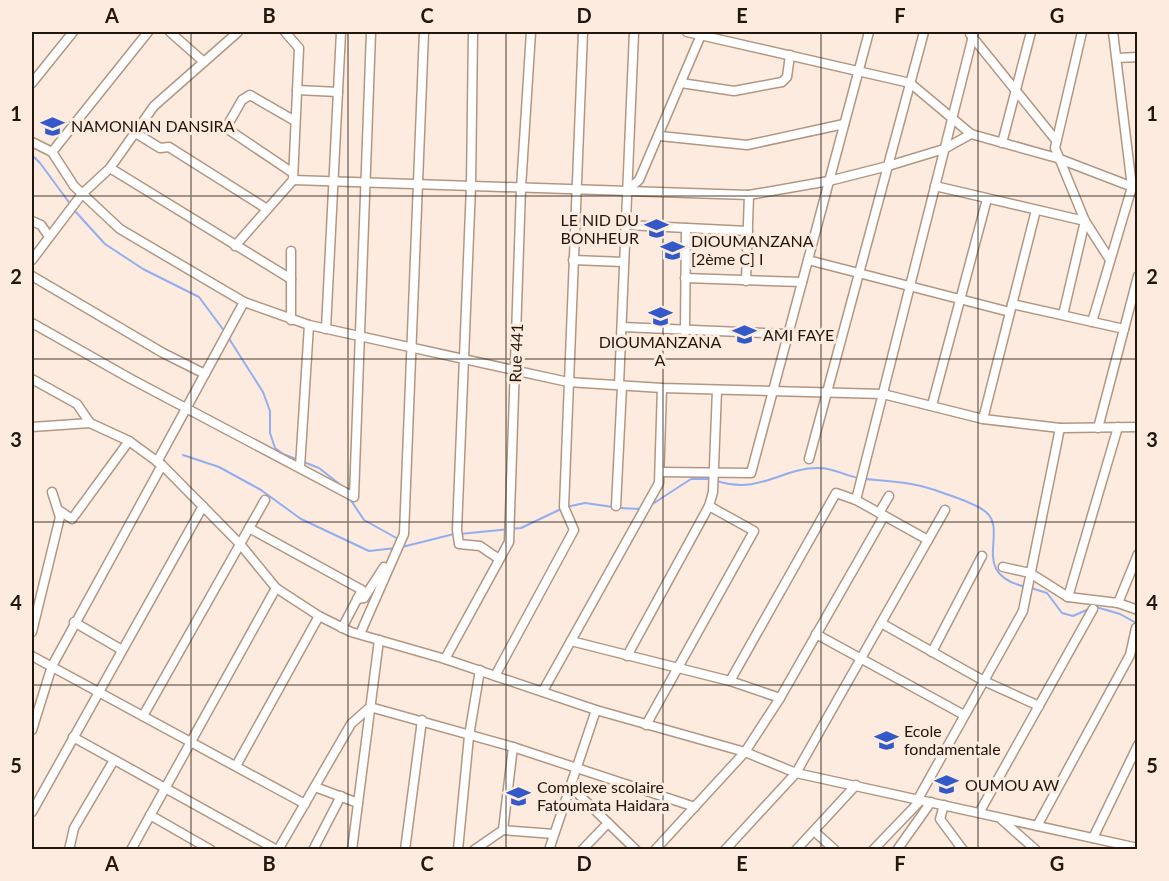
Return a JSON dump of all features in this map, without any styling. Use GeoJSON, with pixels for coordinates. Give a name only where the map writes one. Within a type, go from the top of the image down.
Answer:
{"type":"FeatureCollection","features":[{"type":"Feature","properties":{"kind":"street"},"geometry":{"type":"LineString","coordinates":[[32,83],[73,32]]}},
{"type":"Feature","properties":{"kind":"street"},"geometry":{"type":"LineString","coordinates":[[52,152],[148,32]]}},
{"type":"Feature","properties":{"kind":"street"},"geometry":{"type":"LineString","coordinates":[[170,32],[204,62]]}},
{"type":"Feature","properties":{"kind":"street"},"geometry":{"type":"LineString","coordinates":[[32,260],[48,235],[82,194],[110,168],[154,106],[238,32]]}},
{"type":"Feature","properties":{"kind":"street"},"geometry":{"type":"LineString","coordinates":[[235,246],[293,177],[299,48],[285,32]]}},
{"type":"Feature","properties":{"kind":"street"},"geometry":{"type":"LineString","coordinates":[[326,329],[341,32]]}},
{"type":"Feature","properties":{"kind":"street"},"geometry":{"type":"LineString","coordinates":[[32,323],[354,497],[371,32]]}},
{"type":"Feature","properties":{"kind":"street"},"geometry":{"type":"LineString","coordinates":[[360,634],[404,534],[424,32]]}},
{"type":"Feature","properties":{"kind":"street"},"geometry":{"type":"LineString","coordinates":[[473,32],[471,186],[462,360],[459,544],[480,546],[499,559]]}},
{"type":"Feature","properties":{"kind":"street","name":"Rue 441"},"geometry":{"type":"LineString","coordinates":[[445,659],[509,542],[521,188],[531,32]]}},
{"type":"Feature","properties":{"kind":"street"},"geometry":{"type":"LineString","coordinates":[[495,676],[574,530],[564,507],[583,32]]}},
{"type":"Feature","properties":{"kind":"street"},"geometry":{"type":"LineString","coordinates":[[616,506],[626,191],[634,32]]}},
{"type":"Feature","properties":{"kind":"street"},"geometry":{"type":"LineString","coordinates":[[687,32],[910,83],[971,134],[1057,158],[1135,188]]}},
{"type":"Feature","properties":{"kind":"street"},"geometry":{"type":"LineString","coordinates":[[736,43],[737,32]]}},
{"type":"Feature","properties":{"kind":"street"},"geometry":{"type":"LineString","coordinates":[[660,472],[751,473],[869,32]]}},
{"type":"Feature","properties":{"kind":"street"},"geometry":{"type":"LineString","coordinates":[[809,459],[924,32]]}},
{"type":"Feature","properties":{"kind":"street"},"geometry":{"type":"LineString","coordinates":[[1002,143],[1031,32]]}},
{"type":"Feature","properties":{"kind":"street"},"geometry":{"type":"LineString","coordinates":[[1082,32],[1055,139],[1057,158],[1085,221],[1110,260]]}},
{"type":"Feature","properties":{"kind":"street"},"geometry":{"type":"LineString","coordinates":[[1092,322],[1110,260],[1135,188],[1113,32]]}},
{"type":"Feature","properties":{"kind":"street"},"geometry":{"type":"LineString","coordinates":[[971,33],[1055,139]]}},
{"type":"Feature","properties":{"kind":"street"},"geometry":{"type":"LineString","coordinates":[[856,500],[952,118],[971,33]]}},
{"type":"Feature","properties":{"kind":"street"},"geometry":{"type":"LineString","coordinates":[[626,191],[639,180],[660,136],[701,35]]}},
{"type":"Feature","properties":{"kind":"street"},"geometry":{"type":"LineString","coordinates":[[681,83],[734,91],[782,82],[787,78],[790,55]]}},
{"type":"Feature","properties":{"kind":"street"},"geometry":{"type":"LineString","coordinates":[[1117,58],[1137,57]]}},
{"type":"Feature","properties":{"kind":"street"},"geometry":{"type":"LineString","coordinates":[[297,90],[338,92]]}},
{"type":"Feature","properties":{"kind":"street"},"geometry":{"type":"LineString","coordinates":[[296,121],[250,94],[242,100],[226,128],[293,177],[334,182],[749,195],[829,181],[888,166],[944,149],[971,134]]}},
{"type":"Feature","properties":{"kind":"street"},"geometry":{"type":"LineString","coordinates":[[660,136],[747,145],[844,124]]}},
{"type":"Feature","properties":{"kind":"street"},"geometry":{"type":"LineString","coordinates":[[135,132],[160,148],[169,147],[267,209]]}},
{"type":"Feature","properties":{"kind":"street"},"geometry":{"type":"LineString","coordinates":[[32,143],[52,152],[82,194],[120,229],[244,302],[309,325],[412,350],[568,382],[662,388],[883,394],[983,419],[1060,428],[1137,427]]}},
{"type":"Feature","properties":{"kind":"street"},"geometry":{"type":"LineString","coordinates":[[110,168],[291,279]]}},
{"type":"Feature","properties":{"kind":"street"},"geometry":{"type":"LineString","coordinates":[[935,186],[1085,221]]}},
{"type":"Feature","properties":{"kind":"street"},"geometry":{"type":"LineString","coordinates":[[746,281],[749,195]]}},
{"type":"Feature","properties":{"kind":"street"},"geometry":{"type":"LineString","coordinates":[[932,405],[987,199]]}},
{"type":"Feature","properties":{"kind":"street"},"geometry":{"type":"LineString","coordinates":[[983,419],[1036,210]]}},
{"type":"Feature","properties":{"kind":"street"},"geometry":{"type":"LineString","coordinates":[[32,221],[41,225],[48,235]]}},
{"type":"Feature","properties":{"kind":"street"},"geometry":{"type":"LineString","coordinates":[[1063,315],[1085,221]]}},
{"type":"Feature","properties":{"kind":"street"},"geometry":{"type":"LineString","coordinates":[[626,225],[748,231]]}},
{"type":"Feature","properties":{"kind":"street"},"geometry":{"type":"LineString","coordinates":[[685,331],[686,228]]}},
{"type":"Feature","properties":{"kind":"street"},"geometry":{"type":"LineString","coordinates":[[291,251],[291,320]]}},
{"type":"Feature","properties":{"kind":"street"},"geometry":{"type":"LineString","coordinates":[[573,260],[624,262]]}},
{"type":"Feature","properties":{"kind":"street"},"geometry":{"type":"LineString","coordinates":[[808,260],[960,299],[1063,315],[1124,329]]}},
{"type":"Feature","properties":{"kind":"street"},"geometry":{"type":"LineString","coordinates":[[32,276],[205,374]]}},
{"type":"Feature","properties":{"kind":"street"},"geometry":{"type":"LineString","coordinates":[[1098,428],[1124,329],[1135,299],[1137,276]]}},
{"type":"Feature","properties":{"kind":"street"},"geometry":{"type":"LineString","coordinates":[[685,278],[802,282]]}},
{"type":"Feature","properties":{"kind":"street"},"geometry":{"type":"LineString","coordinates":[[32,730],[52,666],[160,464],[186,408],[244,302]]}},
{"type":"Feature","properties":{"kind":"street"},"geometry":{"type":"LineString","coordinates":[[300,467],[309,325]]}},
{"type":"Feature","properties":{"kind":"street"},"geometry":{"type":"LineString","coordinates":[[622,327],[788,334]]}},
{"type":"Feature","properties":{"kind":"street"},"geometry":{"type":"LineString","coordinates":[[32,379],[77,404],[90,423]]}},
{"type":"Feature","properties":{"kind":"street"},"geometry":{"type":"LineString","coordinates":[[543,691],[659,483],[662,388]]}},
{"type":"Feature","properties":{"kind":"street"},"geometry":{"type":"LineString","coordinates":[[627,656],[709,506],[713,492],[717,390]]}},
{"type":"Feature","properties":{"kind":"street"},"geometry":{"type":"LineString","coordinates":[[32,427],[90,423],[129,441],[160,464],[203,506],[240,544],[276,588],[342,628],[480,670],[596,710],[745,752],[796,773],[1137,848]]}},
{"type":"Feature","properties":{"kind":"street"},"geometry":{"type":"LineString","coordinates":[[1068,597],[1118,427]]}},
{"type":"Feature","properties":{"kind":"street"},"geometry":{"type":"LineString","coordinates":[[873,849],[919,800],[1023,611],[1060,428]]}},
{"type":"Feature","properties":{"kind":"street"},"geometry":{"type":"LineString","coordinates":[[52,492],[60,511],[72,519],[129,441]]}},
{"type":"Feature","properties":{"kind":"street"},"geometry":{"type":"LineString","coordinates":[[730,681],[836,492],[856,500],[928,540]]}},
{"type":"Feature","properties":{"kind":"street"},"geometry":{"type":"LineString","coordinates":[[655,849],[745,752],[780,698],[816,634],[882,514],[889,496]]}},
{"type":"Feature","properties":{"kind":"street"},"geometry":{"type":"LineString","coordinates":[[143,716],[265,500]]}},
{"type":"Feature","properties":{"kind":"street"},"geometry":{"type":"LineString","coordinates":[[32,812],[203,506]]}},
{"type":"Feature","properties":{"kind":"street"},"geometry":{"type":"LineString","coordinates":[[646,725],[754,531],[709,506]]}},
{"type":"Feature","properties":{"kind":"street"},"geometry":{"type":"LineString","coordinates":[[725,849],[796,773],[945,510]]}},
{"type":"Feature","properties":{"kind":"street"},"geometry":{"type":"LineString","coordinates":[[32,632],[60,511]]}},
{"type":"Feature","properties":{"kind":"street"},"geometry":{"type":"LineString","coordinates":[[249,528],[362,590],[342,628]]}},
{"type":"Feature","properties":{"kind":"street"},"geometry":{"type":"LineString","coordinates":[[1118,603],[1137,554]]}},
{"type":"Feature","properties":{"kind":"street"},"geometry":{"type":"LineString","coordinates":[[933,651],[982,556]]}},
{"type":"Feature","properties":{"kind":"street"},"geometry":{"type":"LineString","coordinates":[[357,599],[364,598],[370,592],[387,562]]}},
{"type":"Feature","properties":{"kind":"street"},"geometry":{"type":"LineString","coordinates":[[1004,567],[1030,573],[1068,597],[1118,603],[1137,610]]}},
{"type":"Feature","properties":{"kind":"street"},"geometry":{"type":"LineString","coordinates":[[131,849],[276,588]]}},
{"type":"Feature","properties":{"kind":"street"},"geometry":{"type":"LineString","coordinates":[[979,813],[1093,609]]}},
{"type":"Feature","properties":{"kind":"street"},"geometry":{"type":"LineString","coordinates":[[236,766],[319,616]]}},
{"type":"Feature","properties":{"kind":"street"},"geometry":{"type":"LineString","coordinates":[[74,622],[122,650]]}},
{"type":"Feature","properties":{"kind":"street"},"geometry":{"type":"LineString","coordinates":[[881,623],[984,681],[1039,706]]}},
{"type":"Feature","properties":{"kind":"street"},"geometry":{"type":"LineString","coordinates":[[1037,826],[1130,655],[1136,628]]}},
{"type":"Feature","properties":{"kind":"street"},"geometry":{"type":"LineString","coordinates":[[816,634],[964,715]]}},
{"type":"Feature","properties":{"kind":"street"},"geometry":{"type":"LineString","coordinates":[[352,849],[380,640]]}},
{"type":"Feature","properties":{"kind":"street"},"geometry":{"type":"LineString","coordinates":[[571,640],[730,681],[780,698]]}},
{"type":"Feature","properties":{"kind":"street"},"geometry":{"type":"LineString","coordinates":[[32,656],[305,804]]}},
{"type":"Feature","properties":{"kind":"street"},"geometry":{"type":"LineString","coordinates":[[458,849],[469,735],[480,670]]}},
{"type":"Feature","properties":{"kind":"street"},"geometry":{"type":"LineString","coordinates":[[370,707],[513,747],[695,807]]}},
{"type":"Feature","properties":{"kind":"street"},"geometry":{"type":"LineString","coordinates":[[73,737],[278,849],[351,724],[370,707]]}},
{"type":"Feature","properties":{"kind":"street"},"geometry":{"type":"LineString","coordinates":[[551,848],[596,710]]}},
{"type":"Feature","properties":{"kind":"street"},"geometry":{"type":"LineString","coordinates":[[405,849],[422,720]]}},
{"type":"Feature","properties":{"kind":"street"},"geometry":{"type":"LineString","coordinates":[[1093,838],[1137,745]]}},
{"type":"Feature","properties":{"kind":"street"},"geometry":{"type":"LineString","coordinates":[[503,830],[513,747]]}},
{"type":"Feature","properties":{"kind":"street"},"geometry":{"type":"LineString","coordinates":[[69,849],[74,828],[114,760]]}},
{"type":"Feature","properties":{"kind":"street"},"geometry":{"type":"LineString","coordinates":[[796,849],[856,785]]}},
{"type":"Feature","properties":{"kind":"street"},"geometry":{"type":"LineString","coordinates":[[570,786],[636,849]]}},
{"type":"Feature","properties":{"kind":"street"},"geometry":{"type":"LineString","coordinates":[[315,787],[358,803]]}},
{"type":"Feature","properties":{"kind":"street"},"geometry":{"type":"LineString","coordinates":[[313,849],[341,796]]}},
{"type":"Feature","properties":{"kind":"street"},"geometry":{"type":"LineString","coordinates":[[897,849],[931,802]]}},
{"type":"Feature","properties":{"kind":"street"},"geometry":{"type":"LineString","coordinates":[[944,805],[940,819],[958,847]]}},
{"type":"Feature","properties":{"kind":"street"},"geometry":{"type":"LineString","coordinates":[[150,815],[211,849]]}},
{"type":"Feature","properties":{"kind":"street"},"geometry":{"type":"LineString","coordinates":[[999,817],[1036,849]]}},
{"type":"Feature","properties":{"kind":"street"},"geometry":{"type":"LineString","coordinates":[[582,849],[608,823]]}},
{"type":"Feature","properties":{"kind":"street"},"geometry":{"type":"LineString","coordinates":[[474,849],[503,830],[555,834]]}},
{"type":"Feature","properties":{"kind":"street"},"geometry":{"type":"LineString","coordinates":[[814,831],[835,849]]}},
{"type":"Feature","properties":{"kind":"waterway"},"geometry":{"type":"LineString","coordinates":[[32,155],[71,205]]}},
{"type":"Feature","properties":{"kind":"waterway"},"geometry":{"type":"LineString","coordinates":[[74,210],[105,244],[143,269],[199,297],[225,332]]}},
{"type":"Feature","properties":{"kind":"waterway"},"geometry":{"type":"LineString","coordinates":[[228,337],[263,392],[270,411],[270,433],[275,448],[283,454],[319,468],[342,486]]}},
{"type":"Feature","properties":{"kind":"waterway"},"geometry":{"type":"LineString","coordinates":[[183,455],[219,467],[261,490],[301,519],[369,551],[396,548]]}},
{"type":"Feature","properties":{"kind":"waterway"},"geometry":{"type":"LineString","coordinates":[[717,481],[746,485],[806,469],[819,468],[859,478],[907,483],[935,490],[969,502],[986,512],[992,520],[994,563],[999,573],[1009,581],[1026,587]]}},
{"type":"Feature","properties":{"kind":"waterway"},"geometry":{"type":"LineString","coordinates":[[651,505],[691,479],[711,479]]}},
{"type":"Feature","properties":{"kind":"waterway"},"geometry":{"type":"LineString","coordinates":[[350,499],[364,520],[400,540]]}},
{"type":"Feature","properties":{"kind":"waterway"},"geometry":{"type":"LineString","coordinates":[[566,507],[585,503],[613,507]]}},
{"type":"Feature","properties":{"kind":"waterway"},"geometry":{"type":"LineString","coordinates":[[619,508],[640,509]]}},
{"type":"Feature","properties":{"kind":"waterway"},"geometry":{"type":"LineString","coordinates":[[460,534],[521,528],[561,509]]}},
{"type":"Feature","properties":{"kind":"waterway"},"geometry":{"type":"LineString","coordinates":[[402,547],[454,534]]}},
{"type":"Feature","properties":{"kind":"waterway"},"geometry":{"type":"LineString","coordinates":[[1031,588],[1047,593],[1062,613],[1073,616],[1091,608]]}},
{"type":"Feature","properties":{"kind":"waterway"},"geometry":{"type":"LineString","coordinates":[[1096,607],[1120,614],[1138,624]]}},
{"type":"Feature","properties":{"kind":"place","name":"NAMONIAN DANSIRA"},"geometry":{"type":"Point","coordinates":[53,126]}},
{"type":"Feature","properties":{"kind":"place","name":"LE NID DU BONHEUR"},"geometry":{"type":"Point","coordinates":[657,229]}},
{"type":"Feature","properties":{"kind":"place","name":"DIOUMANZANA [2ème C] I"},"geometry":{"type":"Point","coordinates":[673,250]}},
{"type":"Feature","properties":{"kind":"place","name":"DIOUMANZANA A"},"geometry":{"type":"Point","coordinates":[660,317]}},
{"type":"Feature","properties":{"kind":"place","name":"AMI FAYE"},"geometry":{"type":"Point","coordinates":[745,335]}},
{"type":"Feature","properties":{"kind":"place","name":"Ecole fondamentale"},"geometry":{"type":"Point","coordinates":[886,740]}},
{"type":"Feature","properties":{"kind":"place","name":"OUMOU AW"},"geometry":{"type":"Point","coordinates":[947,785]}},
{"type":"Feature","properties":{"kind":"place","name":"Complexe scolaire Fatoumata Haidara"},"geometry":{"type":"Point","coordinates":[519,796]}}]}
